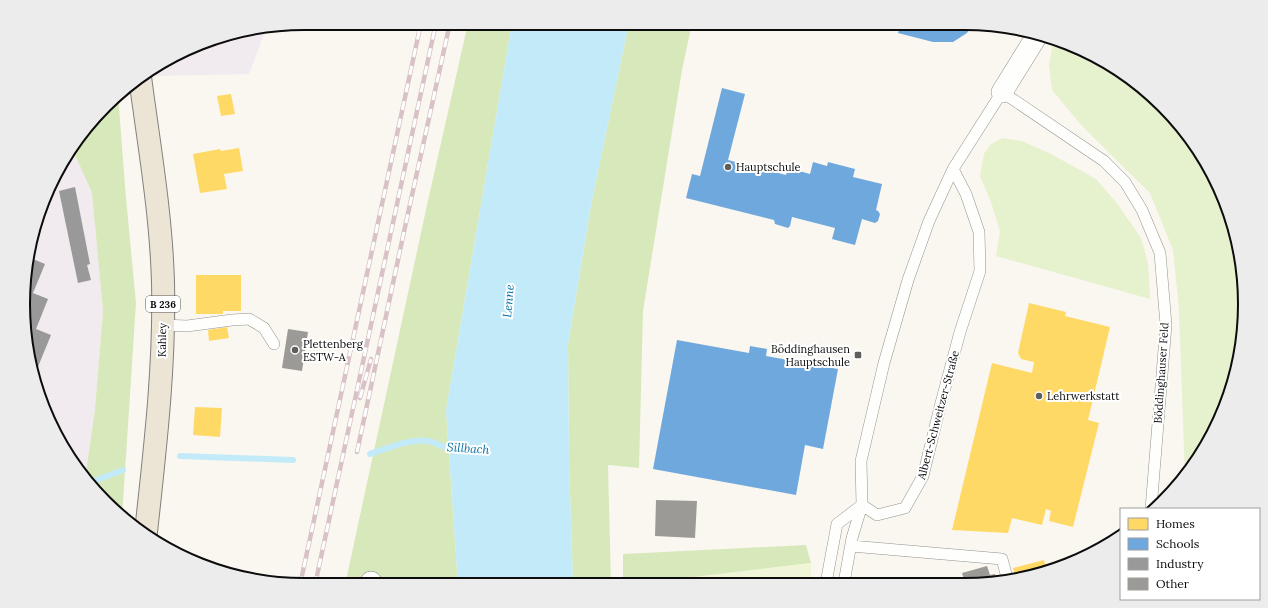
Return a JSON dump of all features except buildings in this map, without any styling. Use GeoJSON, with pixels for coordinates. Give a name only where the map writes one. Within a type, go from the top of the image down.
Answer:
{"type":"FeatureCollection","features":[{"type":"Feature","properties":{"kind":"main road","name":"Kahley"},"geometry":{"type":"LineString","coordinates":[[141,84],[160,236],[163,325],[159,407],[146,528]]}},
{"type":"Feature","properties":{"kind":"street"},"geometry":{"type":"LineString","coordinates":[[1002,92],[1035,39]]}},
{"type":"Feature","properties":{"kind":"lane"},"geometry":{"type":"LineString","coordinates":[[845,578],[851,546],[862,505],[861,460],[884,363],[908,280],[929,221],[953,169],[1002,92]]}},
{"type":"Feature","properties":{"kind":"lane","name":"Böddinghauser Feld"},"geometry":{"type":"LineString","coordinates":[[1002,92],[1104,161],[1125,182],[1142,210],[1160,253],[1166,325],[1151,504]]}},
{"type":"Feature","properties":{"kind":"lane","name":"Albert-Schweitzer-Straße"},"geometry":{"type":"LineString","coordinates":[[862,505],[877,516],[905,508],[923,476],[960,332],[980,271],[979,232],[966,194],[953,169]]}},
{"type":"Feature","properties":{"kind":"lane"},"geometry":{"type":"LineString","coordinates":[[163,325],[187,326],[232,320],[249,320],[264,328],[274,344]]}},
{"type":"Feature","properties":{"kind":"lane"},"geometry":{"type":"LineString","coordinates":[[827,578],[837,524],[862,505]]}},
{"type":"Feature","properties":{"kind":"lane"},"geometry":{"type":"LineString","coordinates":[[851,546],[1002,559],[1006,575]]}},
{"type":"Feature","properties":{"kind":"shaded area"},"geometry":{"type":"Polygon","coordinates":[[[265,33],[249,74],[156,76],[156,74],[167,67],[199,51],[233,39],[265,33]]]}},
{"type":"Feature","properties":{"kind":"shaded area"},"geometry":{"type":"Polygon","coordinates":[[[75,154],[92,193],[103,311],[95,409],[86,470],[76,456],[58,425],[39,375],[32,340],[30,304],[32,268],[39,233],[58,183],[75,154]]]}},
{"type":"Feature","properties":{"kind":"green space"},"geometry":{"type":"Polygon","coordinates":[[[466,30],[511,30],[446,410],[457,578],[347,578],[466,30]]]}},
{"type":"Feature","properties":{"kind":"green space"},"geometry":{"type":"Polygon","coordinates":[[[628,30],[691,30],[682,70],[643,311],[639,468],[608,465],[611,578],[573,578],[569,462],[568,344],[591,205],[628,30]]]}},
{"type":"Feature","properties":{"kind":"green space"},"geometry":{"type":"Polygon","coordinates":[[[1053,45],[1069,51],[1085,58],[1116,76],[1158,110],[1181,137],[1201,167],[1217,199],[1229,233],[1236,268],[1238,304],[1236,340],[1233,357],[1229,375],[1210,425],[1185,466],[1179,309],[1173,250],[1150,193],[1083,127],[1052,90],[1049,64],[1053,45]]]}},
{"type":"Feature","properties":{"kind":"green space"},"geometry":{"type":"Polygon","coordinates":[[[119,102],[136,303],[122,510],[98,485],[86,470],[95,409],[103,311],[92,193],[75,154],[98,123],[119,102]]]}},
{"type":"Feature","properties":{"kind":"green space"},"geometry":{"type":"Polygon","coordinates":[[[1002,138],[1022,141],[1051,154],[1096,179],[1116,202],[1141,238],[1148,263],[1150,299],[996,256],[1000,231],[991,202],[980,176],[984,154],[990,145],[1002,138]]]}},
{"type":"Feature","properties":{"kind":"green space"},"geometry":{"type":"Polygon","coordinates":[[[806,545],[811,563],[692,578],[623,578],[623,554],[806,545]]]}},
{"type":"Feature","properties":{"kind":"green space"},"geometry":{"type":"Polygon","coordinates":[[[811,563],[811,578],[685,578],[811,563]]]}},
{"type":"Feature","properties":{"kind":"water","name":"Lenne"},"geometry":{"type":"Polygon","coordinates":[[[511,30],[628,30],[591,205],[568,344],[569,462],[573,578],[457,578],[446,410],[511,30]]]}},
{"type":"Feature","properties":{"kind":"waterway","name":"Sillbach"},"geometry":{"type":"LineString","coordinates":[[370,454],[399,444],[422,440],[455,449]]}},
{"type":"Feature","properties":{"kind":"waterway","name":"Sillbach"},"geometry":{"type":"LineString","coordinates":[[180,456],[293,460]]}},
{"type":"Feature","properties":{"kind":"waterway","name":"Sillbach"},"geometry":{"type":"LineString","coordinates":[[95,481],[123,470]]}},
{"type":"Feature","properties":{"kind":"railway"},"geometry":{"type":"LineString","coordinates":[[302,578],[419,30]]}},
{"type":"Feature","properties":{"kind":"railway"},"geometry":{"type":"LineString","coordinates":[[317,578],[434,30]]}},
{"type":"Feature","properties":{"kind":"railway"},"geometry":{"type":"LineString","coordinates":[[357,452],[448,30]]}},
{"type":"Feature","properties":{"kind":"railway"},"geometry":{"type":"LineString","coordinates":[[360,398],[371,359]]}},
{"type":"Feature","properties":{"kind":"place","name":"Hauptschule"},"geometry":{"type":"Point","coordinates":[728,167]}},
{"type":"Feature","properties":{"kind":"place","name":"Plettenberg ESTW-A"},"geometry":{"type":"Point","coordinates":[295,350]}},
{"type":"Feature","properties":{"kind":"place","name":"Böddinghausen Hauptschule"},"geometry":{"type":"Point","coordinates":[858,355]}},
{"type":"Feature","properties":{"kind":"place","name":"Lehrwerkstatt"},"geometry":{"type":"Point","coordinates":[1039,396]}}]}
